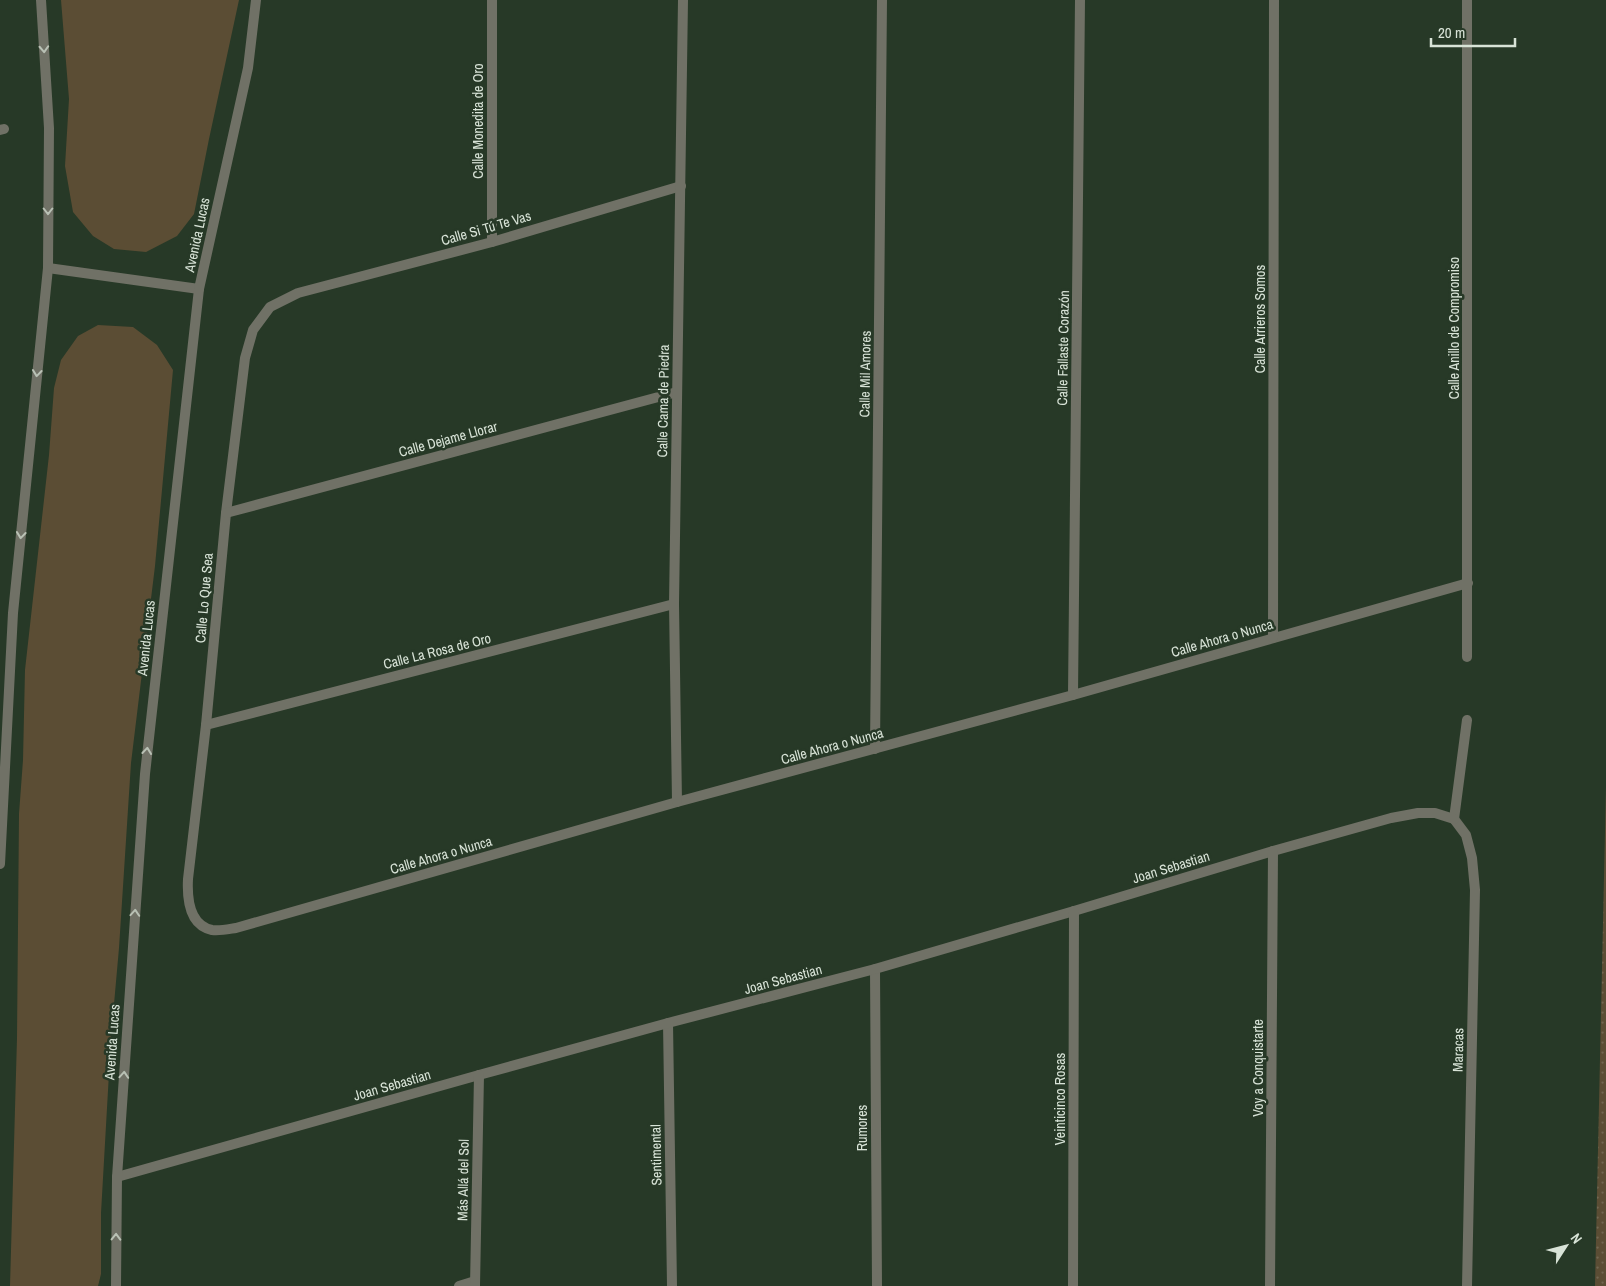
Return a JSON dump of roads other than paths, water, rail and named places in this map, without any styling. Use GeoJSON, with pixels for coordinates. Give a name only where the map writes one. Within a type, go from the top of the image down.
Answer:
{"type":"FeatureCollection","features":[{"type":"Feature","properties":{"kind":"street"},"geometry":{"type":"LineString","coordinates":[[0,864],[13,613],[48,268],[49,128],[42,0]]}},
{"type":"Feature","properties":{"kind":"street","name":"Avenida Lucas"},"geometry":{"type":"LineString","coordinates":[[116,1286],[117,1176],[145,774],[199,289],[248,68],[256,0]]}},
{"type":"Feature","properties":{"kind":"street","name":"Calle Monedita de Oro"},"geometry":{"type":"LineString","coordinates":[[492,0],[492,242]]}},
{"type":"Feature","properties":{"kind":"street","name":"Calle Cama de Piedra"},"geometry":{"type":"LineString","coordinates":[[677,802],[674,604],[683,0]]}},
{"type":"Feature","properties":{"kind":"street","name":"Calle Mil Amores"},"geometry":{"type":"LineString","coordinates":[[875,749],[882,0]]}},
{"type":"Feature","properties":{"kind":"street","name":"Calle Fallaste Corazón"},"geometry":{"type":"LineString","coordinates":[[1073,695],[1080,0]]}},
{"type":"Feature","properties":{"kind":"street","name":"Calle Arrieros Somos"},"geometry":{"type":"LineString","coordinates":[[1273,638],[1274,0]]}},
{"type":"Feature","properties":{"kind":"street","name":"Calle Anillo de Compromiso"},"geometry":{"type":"LineString","coordinates":[[1467,0],[1467,657]]}},
{"type":"Feature","properties":{"kind":"street","name":"Calle Si Tú Te Vas"},"geometry":{"type":"LineString","coordinates":[[298,293],[492,242],[681,186]]}},
{"type":"Feature","properties":{"kind":"street"},"geometry":{"type":"LineString","coordinates":[[48,268],[199,289]]}},
{"type":"Feature","properties":{"kind":"street","name":"Calle Lo Que Sea"},"geometry":{"type":"LineString","coordinates":[[202,926],[190,908],[188,892],[226,513],[245,358],[253,330],[270,308],[298,293]]}},
{"type":"Feature","properties":{"kind":"street","name":"Calle Dejame Llorar"},"geometry":{"type":"LineString","coordinates":[[226,513],[677,392]]}},
{"type":"Feature","properties":{"kind":"street","name":"Calle Ahora o Nunca"},"geometry":{"type":"LineString","coordinates":[[202,926],[212,930],[236,928],[677,802],[1073,695],[1468,582]]}},
{"type":"Feature","properties":{"kind":"street","name":"Calle La Rosa de Oro"},"geometry":{"type":"LineString","coordinates":[[206,725],[674,604]]}},
{"type":"Feature","properties":{"kind":"street"},"geometry":{"type":"LineString","coordinates":[[1454,819],[1467,720]]}},
{"type":"Feature","properties":{"kind":"street","name":"Joan Sebastian"},"geometry":{"type":"LineString","coordinates":[[117,1176],[668,1023],[875,970],[1273,851],[1391,818],[1418,813],[1435,813],[1454,819]]}},
{"type":"Feature","properties":{"kind":"street","name":"Maracas"},"geometry":{"type":"LineString","coordinates":[[1454,819],[1466,835],[1472,858],[1475,890],[1467,1286]]}},
{"type":"Feature","properties":{"kind":"street","name":"Voy a Conquistarte"},"geometry":{"type":"LineString","coordinates":[[1270,1286],[1273,851]]}},
{"type":"Feature","properties":{"kind":"street","name":"Veinticinco Rosas"},"geometry":{"type":"LineString","coordinates":[[1073,1286],[1074,911]]}},
{"type":"Feature","properties":{"kind":"street","name":"Rumores"},"geometry":{"type":"LineString","coordinates":[[875,970],[877,1286]]}},
{"type":"Feature","properties":{"kind":"street","name":"Sentimental"},"geometry":{"type":"LineString","coordinates":[[668,1023],[672,1286]]}},
{"type":"Feature","properties":{"kind":"street","name":"Más Allá del Sol"},"geometry":{"type":"LineString","coordinates":[[475,1284],[479,1075]]}},
{"type":"Feature","properties":{"kind":"street"},"geometry":{"type":"LineString","coordinates":[[459,1286],[475,1284]]}}]}
